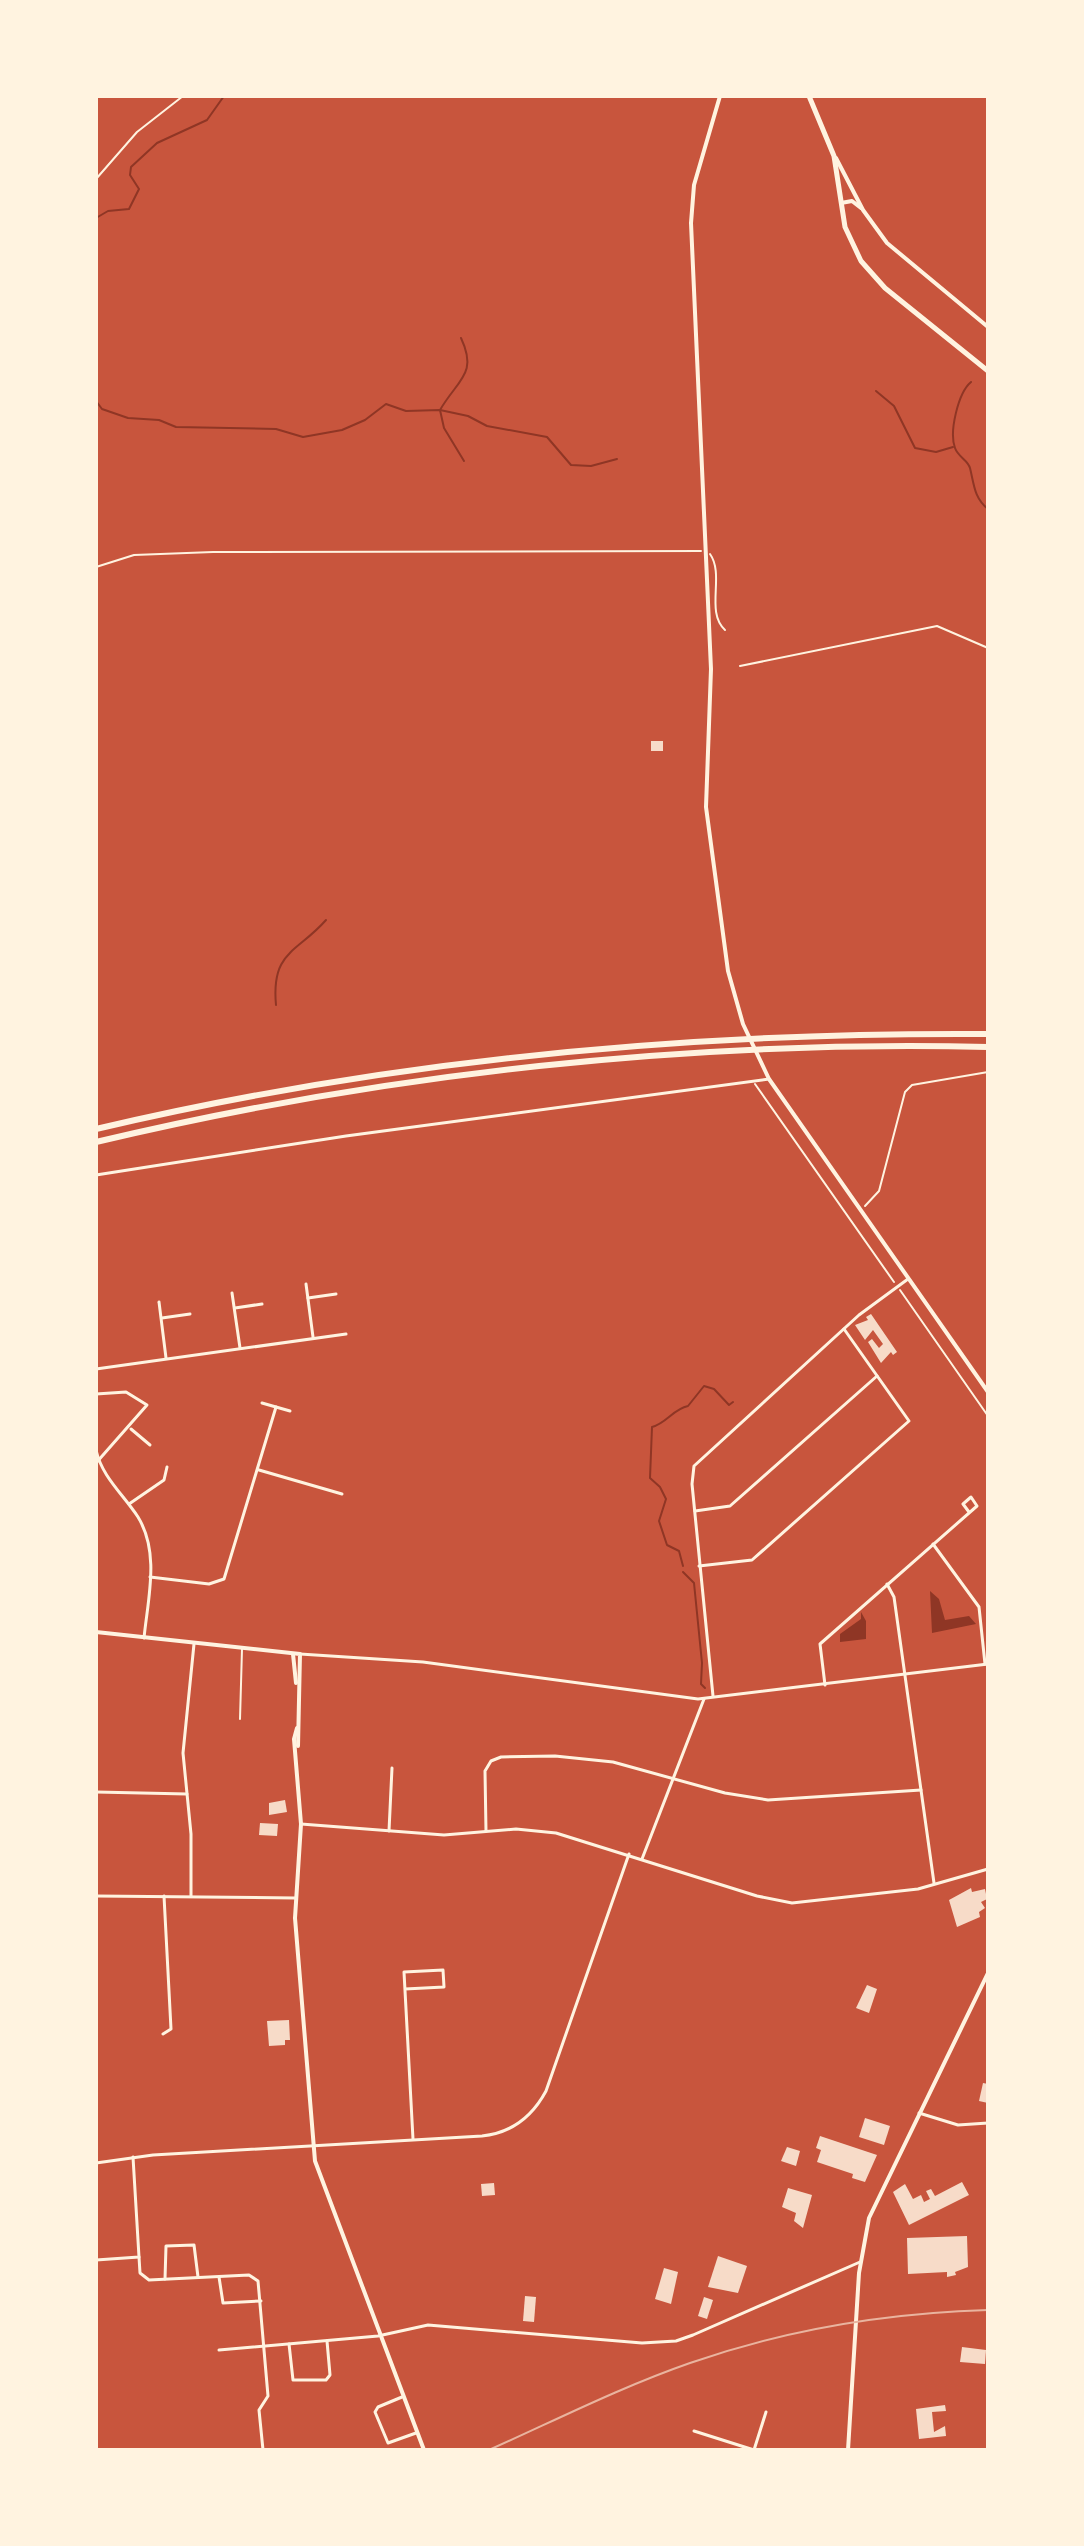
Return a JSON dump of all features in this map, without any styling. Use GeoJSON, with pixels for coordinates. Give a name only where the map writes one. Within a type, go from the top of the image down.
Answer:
{"type":"FeatureCollection","features":[{"type":"Feature","properties":{"kind":"highway"},"geometry":{"type":"LineString","coordinates":[[96,1129],[300,1087],[553,1053],[743,1039],[988,1034]]}},
{"type":"Feature","properties":{"kind":"highway"},"geometry":{"type":"LineString","coordinates":[[96,1142],[314,1098],[533,1068],[782,1050],[988,1047]]}},
{"type":"Feature","properties":{"kind":"main road"},"geometry":{"type":"LineString","coordinates":[[809,96],[834,156],[849,239],[872,276],[988,371]]}},
{"type":"Feature","properties":{"kind":"street"},"geometry":{"type":"LineString","coordinates":[[720,96],[694,185],[691,223],[711,676],[706,807],[723,943],[741,1018],[769,1079],[988,1392]]}},
{"type":"Feature","properties":{"kind":"street"},"geometry":{"type":"LineString","coordinates":[[834,156],[863,210]]}},
{"type":"Feature","properties":{"kind":"street"},"geometry":{"type":"LineString","coordinates":[[841,203],[854,202],[899,254],[988,327]]}},
{"type":"Feature","properties":{"kind":"street"},"geometry":{"type":"LineString","coordinates":[[96,1175],[346,1136],[769,1079]]}},
{"type":"Feature","properties":{"kind":"street"},"geometry":{"type":"LineString","coordinates":[[713,1698],[691,1477],[700,1458],[844,1329],[908,1279]]}},
{"type":"Feature","properties":{"kind":"street"},"geometry":{"type":"LineString","coordinates":[[306,1284],[313,1337]]}},
{"type":"Feature","properties":{"kind":"street"},"geometry":{"type":"LineString","coordinates":[[232,1293],[240,1348]]}},
{"type":"Feature","properties":{"kind":"street"},"geometry":{"type":"LineString","coordinates":[[308,1298],[336,1294]]}},
{"type":"Feature","properties":{"kind":"street"},"geometry":{"type":"LineString","coordinates":[[159,1302],[167,1358]]}},
{"type":"Feature","properties":{"kind":"street"},"geometry":{"type":"LineString","coordinates":[[235,1308],[262,1304]]}},
{"type":"Feature","properties":{"kind":"street"},"geometry":{"type":"LineString","coordinates":[[161,1318],[190,1314]]}},
{"type":"Feature","properties":{"kind":"street"},"geometry":{"type":"LineString","coordinates":[[699,1566],[752,1560],[909,1421],[844,1329]]}},
{"type":"Feature","properties":{"kind":"street"},"geometry":{"type":"LineString","coordinates":[[96,1369],[346,1334]]}},
{"type":"Feature","properties":{"kind":"street"},"geometry":{"type":"LineString","coordinates":[[694,1511],[730,1506],[877,1376]]}},
{"type":"Feature","properties":{"kind":"street"},"geometry":{"type":"LineString","coordinates":[[96,1394],[126,1392],[147,1405],[97,1462]]}},
{"type":"Feature","properties":{"kind":"street"},"geometry":{"type":"LineString","coordinates":[[262,1403],[290,1411]]}},
{"type":"Feature","properties":{"kind":"street"},"geometry":{"type":"LineString","coordinates":[[150,1577],[209,1584],[224,1579],[276,1407]]}},
{"type":"Feature","properties":{"kind":"street"},"geometry":{"type":"LineString","coordinates":[[130,1428],[150,1445]]}},
{"type":"Feature","properties":{"kind":"street"},"geometry":{"type":"LineString","coordinates":[[96,1450],[97,1462],[149,1541],[150,1577],[144,1638]]}},
{"type":"Feature","properties":{"kind":"street"},"geometry":{"type":"LineString","coordinates":[[128,1505],[164,1480],[167,1467]]}},
{"type":"Feature","properties":{"kind":"street"},"geometry":{"type":"LineString","coordinates":[[259,1470],[342,1494]]}},
{"type":"Feature","properties":{"kind":"street"},"geometry":{"type":"LineString","coordinates":[[825,1685],[820,1644],[969,1512]]}},
{"type":"Feature","properties":{"kind":"street"},"geometry":{"type":"LineString","coordinates":[[96,1632],[293,1654],[423,1662],[704,1699],[987,1664],[979,1607],[933,1544]]}},
{"type":"Feature","properties":{"kind":"street"},"geometry":{"type":"LineString","coordinates":[[887,1584],[894,1597],[934,1885]]}},
{"type":"Feature","properties":{"kind":"street"},"geometry":{"type":"LineString","coordinates":[[191,1896],[183,1753],[194,1644]]}},
{"type":"Feature","properties":{"kind":"street"},"geometry":{"type":"LineString","coordinates":[[293,1654],[297,1684]]}},
{"type":"Feature","properties":{"kind":"street"},"geometry":{"type":"LineString","coordinates":[[300,1654],[296,1750],[301,1824],[295,1898],[312,2145],[323,2189],[424,2450]]}},
{"type":"Feature","properties":{"kind":"street"},"geometry":{"type":"LineString","coordinates":[[642,1859],[704,1699]]}},
{"type":"Feature","properties":{"kind":"street"},"geometry":{"type":"LineString","coordinates":[[486,1832],[485,1772],[496,1758],[577,1757],[675,1777],[725,1793],[768,1800],[921,1790]]}},
{"type":"Feature","properties":{"kind":"street"},"geometry":{"type":"LineString","coordinates":[[389,1831],[392,1768]]}},
{"type":"Feature","properties":{"kind":"street"},"geometry":{"type":"LineString","coordinates":[[96,1792],[187,1794]]}},
{"type":"Feature","properties":{"kind":"street"},"geometry":{"type":"LineString","coordinates":[[301,1824],[444,1835],[543,1831],[629,1854],[757,1896],[792,1903],[934,1885],[988,1869]]}},
{"type":"Feature","properties":{"kind":"street"},"geometry":{"type":"LineString","coordinates":[[96,2163],[133,2157],[501,2133],[522,2121],[539,2103],[629,1854]]}},
{"type":"Feature","properties":{"kind":"street"},"geometry":{"type":"LineString","coordinates":[[96,1896],[295,1898]]}},
{"type":"Feature","properties":{"kind":"street"},"geometry":{"type":"LineString","coordinates":[[163,2034],[171,2029],[164,1896]]}},
{"type":"Feature","properties":{"kind":"street"},"geometry":{"type":"LineString","coordinates":[[405,1989],[444,1987],[443,1970],[404,1972],[413,2139]]}},
{"type":"Feature","properties":{"kind":"street"},"geometry":{"type":"LineString","coordinates":[[848,2450],[860,2262],[873,2206],[988,1973]]}},
{"type":"Feature","properties":{"kind":"street"},"geometry":{"type":"LineString","coordinates":[[919,2113],[958,2125],[988,2123]]}},
{"type":"Feature","properties":{"kind":"street"},"geometry":{"type":"LineString","coordinates":[[133,2157],[143,2278],[254,2277],[261,2301],[268,2396],[259,2410],[263,2450]]}},
{"type":"Feature","properties":{"kind":"street"},"geometry":{"type":"LineString","coordinates":[[165,2280],[166,2246],[194,2245],[198,2277]]}},
{"type":"Feature","properties":{"kind":"street"},"geometry":{"type":"LineString","coordinates":[[96,2260],[139,2257]]}},
{"type":"Feature","properties":{"kind":"street"},"geometry":{"type":"LineString","coordinates":[[219,2350],[378,2336],[428,2325],[642,2343],[676,2341],[860,2262]]}},
{"type":"Feature","properties":{"kind":"street"},"geometry":{"type":"LineString","coordinates":[[219,2276],[223,2303],[261,2301]]}},
{"type":"Feature","properties":{"kind":"street"},"geometry":{"type":"LineString","coordinates":[[289,2344],[293,2380],[326,2380],[330,2375],[327,2341]]}},
{"type":"Feature","properties":{"kind":"street"},"geometry":{"type":"LineString","coordinates":[[402,2397],[376,2409],[386,2441],[392,2444],[416,2433]]}},
{"type":"Feature","properties":{"kind":"street"},"geometry":{"type":"LineString","coordinates":[[694,2431],[754,2450],[766,2412]]}},
{"type":"Feature","properties":{"kind":"lane"},"geometry":{"type":"LineString","coordinates":[[240,1719],[242,1649]]}},
{"type":"Feature","properties":{"kind":"path"},"geometry":{"type":"LineString","coordinates":[[96,179],[137,132],[183,96]]}},
{"type":"Feature","properties":{"kind":"path"},"geometry":{"type":"LineString","coordinates":[[96,567],[134,555],[181,553],[707,551],[715,562],[719,625],[725,630]]}},
{"type":"Feature","properties":{"kind":"path"},"geometry":{"type":"LineString","coordinates":[[740,666],[937,626],[988,648]]}},
{"type":"Feature","properties":{"kind":"path"},"geometry":{"type":"LineString","coordinates":[[860,1210],[879,1191],[905,1092],[923,1082],[988,1072]]}},
{"type":"Feature","properties":{"kind":"path"},"geometry":{"type":"LineString","coordinates":[[754,1083],[988,1416]]}},
{"type":"Feature","properties":{"kind":"shaded area"},"geometry":{"type":"Polygon","coordinates":[[[930,1591],[939,1599],[945,1620],[969,1616],[976,1624],[932,1633],[930,1591]]]}},
{"type":"Feature","properties":{"kind":"shaded area"},"geometry":{"type":"Polygon","coordinates":[[[861,1612],[866,1621],[866,1639],[840,1642],[840,1634],[861,1619],[861,1612]]]}},
{"type":"Feature","properties":{"kind":"building"},"geometry":{"type":"Polygon","coordinates":[[[651,741],[663,741],[663,751],[651,751],[651,741]]]}},
{"type":"Feature","properties":{"kind":"building"},"geometry":{"type":"Polygon","coordinates":[[[871,1314],[897,1352],[893,1355],[891,1352],[881,1363],[868,1342],[872,1339],[879,1348],[883,1344],[873,1330],[865,1340],[855,1325],[868,1320],[866,1317],[871,1314]]]}},
{"type":"Feature","properties":{"kind":"building"},"geometry":{"type":"Polygon","coordinates":[[[285,1800],[287,1812],[269,1815],[269,1803],[285,1800]]]}},
{"type":"Feature","properties":{"kind":"building"},"geometry":{"type":"Polygon","coordinates":[[[260,1823],[278,1824],[277,1836],[259,1835],[260,1823]]]}},
{"type":"Feature","properties":{"kind":"building"},"geometry":{"type":"Polygon","coordinates":[[[971,1888],[972,1892],[985,1889],[987,1899],[981,1902],[985,1908],[979,1912],[980,1917],[957,1927],[949,1900],[971,1888]]]}},
{"type":"Feature","properties":{"kind":"building"},"geometry":{"type":"Polygon","coordinates":[[[867,1985],[877,1989],[869,2013],[856,2008],[867,1985]]]}},
{"type":"Feature","properties":{"kind":"building"},"geometry":{"type":"Polygon","coordinates":[[[289,2020],[290,2040],[285,2040],[285,2045],[269,2046],[267,2021],[289,2020]]]}},
{"type":"Feature","properties":{"kind":"building"},"geometry":{"type":"Polygon","coordinates":[[[983,2083],[988,2084],[988,2103],[979,2101],[983,2083]]]}},
{"type":"Feature","properties":{"kind":"building"},"geometry":{"type":"Polygon","coordinates":[[[865,2118],[890,2126],[884,2145],[859,2137],[865,2118]]]}},
{"type":"Feature","properties":{"kind":"building"},"geometry":{"type":"Polygon","coordinates":[[[820,2136],[877,2155],[865,2182],[852,2178],[853,2174],[817,2162],[821,2150],[816,2148],[820,2136]]]}},
{"type":"Feature","properties":{"kind":"building"},"geometry":{"type":"Polygon","coordinates":[[[787,2147],[800,2151],[796,2166],[781,2161],[787,2147]]]}},
{"type":"Feature","properties":{"kind":"building"},"geometry":{"type":"Polygon","coordinates":[[[962,2182],[969,2195],[909,2225],[893,2192],[905,2184],[913,2199],[921,2195],[924,2202],[930,2199],[926,2191],[931,2189],[935,2196],[962,2182]]]}},
{"type":"Feature","properties":{"kind":"building"},"geometry":{"type":"Polygon","coordinates":[[[494,2183],[495,2195],[482,2196],[481,2184],[494,2183]]]}},
{"type":"Feature","properties":{"kind":"building"},"geometry":{"type":"Polygon","coordinates":[[[788,2188],[812,2195],[803,2228],[794,2221],[796,2213],[782,2207],[788,2188]]]}},
{"type":"Feature","properties":{"kind":"building"},"geometry":{"type":"Polygon","coordinates":[[[967,2236],[968,2267],[955,2272],[956,2275],[947,2277],[947,2272],[908,2274],[907,2238],[967,2236]]]}},
{"type":"Feature","properties":{"kind":"building"},"geometry":{"type":"Polygon","coordinates":[[[718,2256],[747,2266],[738,2293],[708,2287],[718,2256]]]}},
{"type":"Feature","properties":{"kind":"building"},"geometry":{"type":"Polygon","coordinates":[[[664,2268],[678,2272],[671,2304],[655,2299],[664,2268]]]}},
{"type":"Feature","properties":{"kind":"building"},"geometry":{"type":"Polygon","coordinates":[[[525,2296],[536,2297],[534,2322],[523,2321],[525,2296]]]}},
{"type":"Feature","properties":{"kind":"building"},"geometry":{"type":"Polygon","coordinates":[[[704,2297],[713,2300],[707,2319],[698,2316],[704,2297]]]}},
{"type":"Feature","properties":{"kind":"building"},"geometry":{"type":"Polygon","coordinates":[[[962,2347],[986,2350],[985,2364],[960,2362],[962,2347]]]}},
{"type":"Feature","properties":{"kind":"building"},"geometry":{"type":"Polygon","coordinates":[[[945,2405],[946,2411],[932,2412],[934,2432],[945,2426],[946,2436],[919,2439],[916,2409],[945,2405]]]}},
{"type":"Feature","properties":{"kind":"waterway"},"geometry":{"type":"LineString","coordinates":[[96,218],[108,211],[129,209],[139,189],[130,175],[131,167],[157,143],[207,120],[224,96]]}},
{"type":"Feature","properties":{"kind":"waterway"},"geometry":{"type":"LineString","coordinates":[[461,338],[466,350],[467,368],[440,410],[444,428],[464,461]]}},
{"type":"Feature","properties":{"kind":"waterway"},"geometry":{"type":"LineString","coordinates":[[971,382],[959,403],[953,441],[956,451],[969,465],[977,495],[988,509]]}},
{"type":"Feature","properties":{"kind":"waterway"},"geometry":{"type":"LineString","coordinates":[[876,391],[894,406],[915,448],[936,452],[953,447]]}},
{"type":"Feature","properties":{"kind":"waterway"},"geometry":{"type":"LineString","coordinates":[[96,401],[102,409],[128,418],[159,420],[176,427],[276,429],[303,437],[342,430],[365,420],[386,404],[406,411],[440,410],[468,416],[487,426],[547,437],[571,465],[591,466],[617,459]]}},
{"type":"Feature","properties":{"kind":"waterway"},"geometry":{"type":"LineString","coordinates":[[276,1005],[276,987],[282,963],[326,920]]}},
{"type":"Feature","properties":{"kind":"waterway"},"geometry":{"type":"LineString","coordinates":[[683,1566],[679,1551],[667,1545],[659,1521],[666,1499],[660,1487],[650,1478],[652,1427],[688,1406],[704,1386],[714,1389],[729,1405],[733,1402]]}},
{"type":"Feature","properties":{"kind":"waterway"},"geometry":{"type":"LineString","coordinates":[[683,1572],[694,1583],[702,1663],[701,1684],[705,1688]]}},
{"type":"Feature","properties":{"kind":"railway"},"geometry":{"type":"LineString","coordinates":[[489,2450],[639,2382],[726,2351],[874,2319],[988,2310]]}}]}
